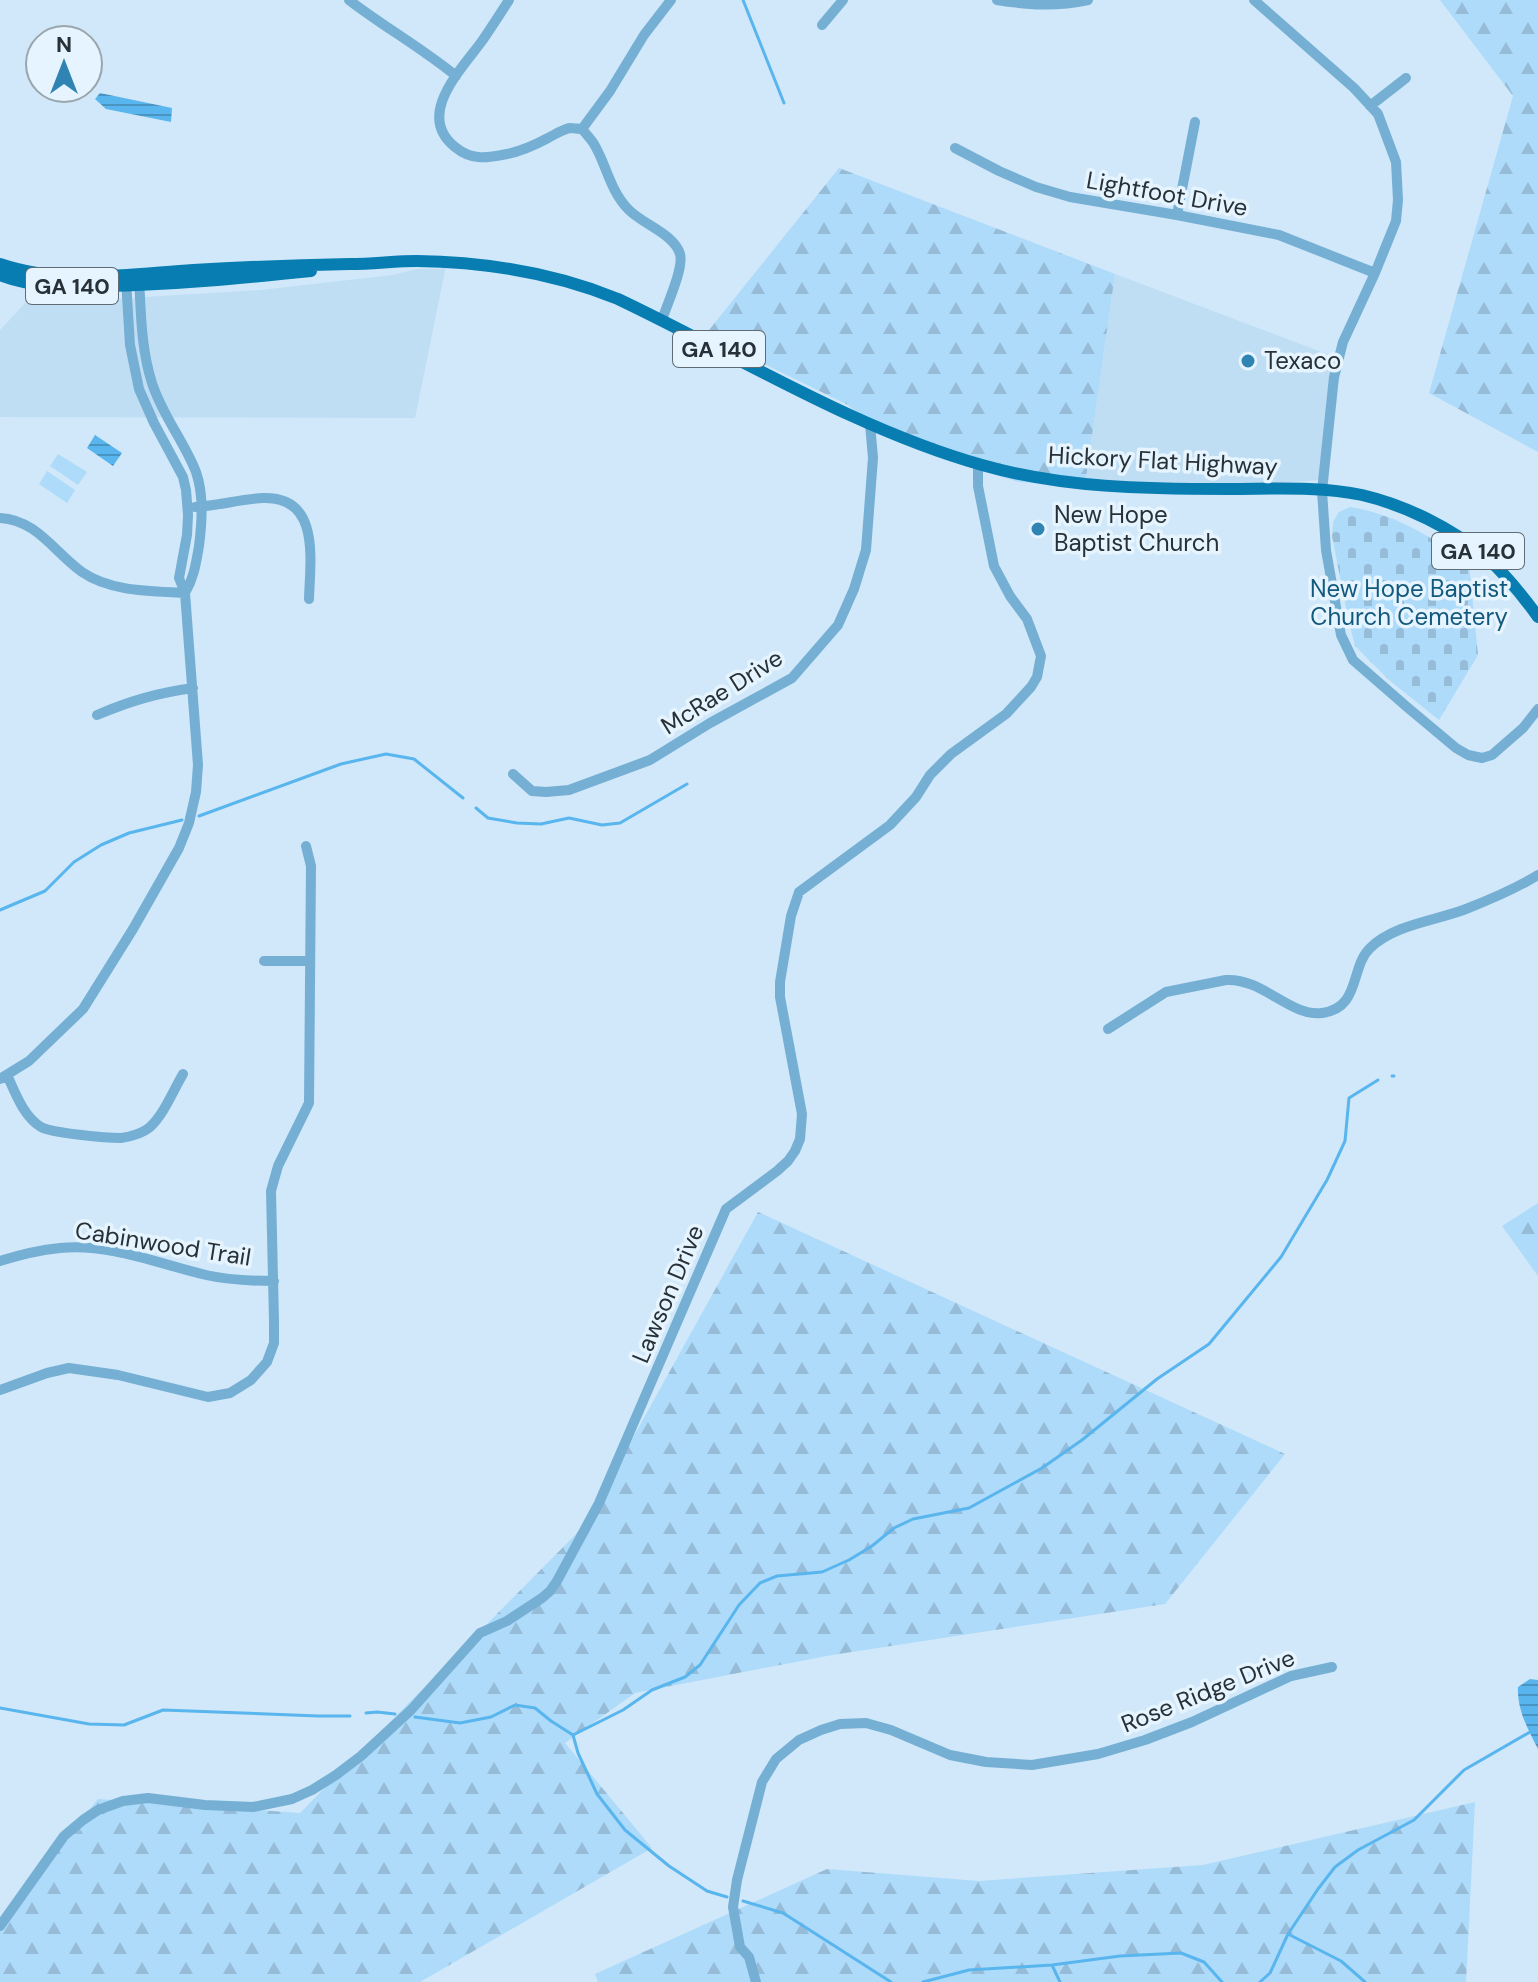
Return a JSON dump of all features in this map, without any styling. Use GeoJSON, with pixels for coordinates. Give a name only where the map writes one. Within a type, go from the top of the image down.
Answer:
{"type":"FeatureCollection","features":[{"type":"Feature","properties":{"kind":"main road","name":"Hickory Flat Highway"},"geometry":{"type":"LineString","coordinates":[[0,275],[50,286],[280,265],[435,262],[537,273],[593,289],[662,320],[910,441],[1011,473],[1063,483],[1322,491],[1375,499],[1447,531],[1486,557],[1538,617]]}},
{"type":"Feature","properties":{"kind":"main road","name":"Hickory Flat Highway"},"geometry":{"type":"LineString","coordinates":[[0,264],[49,274],[133,280]]}},
{"type":"Feature","properties":{"kind":"street"},"geometry":{"type":"LineString","coordinates":[[349,0],[456,76]]}},
{"type":"Feature","properties":{"kind":"street"},"geometry":{"type":"LineString","coordinates":[[509,0],[441,100],[439,115],[448,142],[467,156],[496,156],[524,149],[568,128],[582,129],[594,145],[618,197],[642,221],[672,241],[680,254],[681,268],[662,320]]}},
{"type":"Feature","properties":{"kind":"street"},"geometry":{"type":"LineString","coordinates":[[582,129],[671,0]]}},
{"type":"Feature","properties":{"kind":"street"},"geometry":{"type":"LineString","coordinates":[[822,25],[843,0]]}},
{"type":"Feature","properties":{"kind":"street"},"geometry":{"type":"LineString","coordinates":[[997,0],[1032,5],[1065,5],[1088,0]]}},
{"type":"Feature","properties":{"kind":"street"},"geometry":{"type":"LineString","coordinates":[[1254,0],[1354,88],[1378,114],[1396,162],[1396,221],[1343,342],[1334,377],[1322,491],[1326,550],[1341,635],[1353,660],[1468,755],[1482,758],[1492,755],[1523,728],[1538,709]]}},
{"type":"Feature","properties":{"kind":"street"},"geometry":{"type":"LineString","coordinates":[[1370,106],[1406,78]]}},
{"type":"Feature","properties":{"kind":"street"},"geometry":{"type":"LineString","coordinates":[[1177,215],[1195,122]]}},
{"type":"Feature","properties":{"kind":"street","name":"Lightfoot Drive"},"geometry":{"type":"LineString","coordinates":[[955,148],[1036,187],[1070,197],[1279,235],[1375,273]]}},
{"type":"Feature","properties":{"kind":"street"},"geometry":{"type":"LineString","coordinates":[[133,280],[148,369],[157,399],[199,482],[202,507],[199,541],[193,580],[185,593]]}},
{"type":"Feature","properties":{"kind":"street"},"geometry":{"type":"LineString","coordinates":[[133,280],[130,345],[139,389],[183,477],[188,508],[187,535],[179,578],[185,593],[193,688],[198,765],[196,792],[179,848],[83,1009],[29,1061],[4,1077],[29,1117],[42,1128],[121,1138],[149,1128],[183,1074]]}},
{"type":"Feature","properties":{"kind":"street","name":"McRae Drive"},"geometry":{"type":"LineString","coordinates":[[513,774],[532,791],[569,790],[650,760],[792,678],[838,625],[866,550],[873,458],[870,424]]}},
{"type":"Feature","properties":{"kind":"street","name":"Lawson Drive"},"geometry":{"type":"LineString","coordinates":[[0,1926],[64,1836],[98,1810],[123,1801],[148,1798],[253,1807],[292,1799],[312,1790],[361,1756],[411,1710],[480,1633],[530,1607],[557,1581],[599,1503],[726,1209],[788,1161],[800,1139],[801,1104],[780,997],[791,916],[799,892],[890,825],[916,797],[930,775],[951,754],[1006,714],[1037,677],[1041,656],[1027,619],[994,566],[978,486],[978,464]]}},
{"type":"Feature","properties":{"kind":"street"},"geometry":{"type":"LineString","coordinates":[[188,508],[261,498],[277,499],[291,505],[300,514],[311,539],[309,599]]}},
{"type":"Feature","properties":{"kind":"street"},"geometry":{"type":"LineString","coordinates":[[0,518],[14,519],[32,528],[83,573],[101,581],[118,587],[185,593]]}},
{"type":"Feature","properties":{"kind":"street"},"geometry":{"type":"LineString","coordinates":[[97,715],[151,694],[193,688]]}},
{"type":"Feature","properties":{"kind":"street"},"geometry":{"type":"LineString","coordinates":[[0,1390],[69,1368],[118,1375],[208,1397],[230,1393],[251,1380],[267,1362],[274,1343],[271,1191],[278,1166],[309,1103],[311,866],[306,846]]}},
{"type":"Feature","properties":{"kind":"street"},"geometry":{"type":"LineString","coordinates":[[1108,1029],[1166,992],[1235,979],[1264,989],[1302,1012],[1326,1013],[1351,993],[1368,949],[1413,925],[1466,909],[1538,875]]}},
{"type":"Feature","properties":{"kind":"street"},"geometry":{"type":"LineString","coordinates":[[264,961],[310,961]]}},
{"type":"Feature","properties":{"kind":"street","name":"Cabinwood Trail"},"geometry":{"type":"LineString","coordinates":[[0,1261],[63,1247],[103,1250],[239,1281],[274,1281]]}},
{"type":"Feature","properties":{"kind":"street","name":"Rose Ridge Drive"},"geometry":{"type":"LineString","coordinates":[[756,1982],[749,1957],[740,1947],[733,1907],[737,1880],[762,1782],[776,1759],[799,1740],[840,1724],[866,1723],[906,1735],[950,1755],[986,1762],[1032,1765],[1098,1754],[1145,1740],[1291,1676],[1332,1667]]}},
{"type":"Feature","properties":{"kind":"shaded area"},"geometry":{"type":"Polygon","coordinates":[[[446,266],[415,418],[0,417],[0,330],[30,298],[64,302],[261,290],[446,266]]]}},
{"type":"Feature","properties":{"kind":"shaded area"},"geometry":{"type":"Polygon","coordinates":[[[1115,274],[1343,360],[1320,480],[1163,490],[1085,485],[1115,274]]]}},
{"type":"Feature","properties":{"kind":"green space"},"geometry":{"type":"Polygon","coordinates":[[[1440,0],[1538,0],[1538,452],[1429,393],[1513,96],[1440,0]]]}},
{"type":"Feature","properties":{"kind":"green space"},"geometry":{"type":"Polygon","coordinates":[[[839,168],[1115,274],[1085,485],[1019,482],[967,466],[870,424],[848,405],[705,335],[839,168]]]}},
{"type":"Feature","properties":{"kind":"green space"},"geometry":{"type":"Polygon","coordinates":[[[58,454],[87,472],[78,485],[50,466],[58,454]]]}},
{"type":"Feature","properties":{"kind":"green space"},"geometry":{"type":"Polygon","coordinates":[[[47,471],[75,490],[67,503],[39,484],[47,471]]]}},
{"type":"Feature","properties":{"kind":"green space","name":"New Hope Baptist Church Cemetery"},"geometry":{"type":"Polygon","coordinates":[[[1350,507],[1398,521],[1469,564],[1478,655],[1439,720],[1389,680],[1355,646],[1332,536],[1333,522],[1339,512],[1350,507]]]}},
{"type":"Feature","properties":{"kind":"green space"},"geometry":{"type":"Polygon","coordinates":[[[1538,1203],[1538,1276],[1502,1226],[1538,1203]]]}},
{"type":"Feature","properties":{"kind":"green space"},"geometry":{"type":"Polygon","coordinates":[[[758,1212],[1285,1454],[1165,1604],[832,1655],[635,1693],[565,1743],[652,1848],[420,1982],[0,1982],[0,1922],[98,1799],[300,1813],[584,1526],[758,1212]]]}},
{"type":"Feature","properties":{"kind":"green space"},"geometry":{"type":"Polygon","coordinates":[[[1475,1802],[1466,1982],[598,1982],[595,1974],[827,1869],[979,1881],[1203,1865],[1475,1802]]]}},
{"type":"Feature","properties":{"kind":"water"},"geometry":{"type":"Polygon","coordinates":[[[104,94],[172,108],[171,122],[106,109],[100,104],[104,104],[104,94]]]}},
{"type":"Feature","properties":{"kind":"water"},"geometry":{"type":"Polygon","coordinates":[[[95,435],[122,453],[113,466],[87,448],[95,435]]]}},
{"type":"Feature","properties":{"kind":"water"},"geometry":{"type":"Polygon","coordinates":[[[1530,1679],[1538,1680],[1538,1749],[1519,1704],[1518,1687],[1530,1679]]]}},
{"type":"Feature","properties":{"kind":"waterway"},"geometry":{"type":"LineString","coordinates":[[743,0],[784,103]]}},
{"type":"Feature","properties":{"kind":"waterway"},"geometry":{"type":"LineString","coordinates":[[199,816],[341,764],[386,754],[414,759],[463,798]]}},
{"type":"Feature","properties":{"kind":"waterway"},"geometry":{"type":"LineString","coordinates":[[476,808],[488,818],[517,823],[541,824],[569,818],[602,825],[620,823],[687,784]]}},
{"type":"Feature","properties":{"kind":"waterway"},"geometry":{"type":"LineString","coordinates":[[0,910],[45,891],[74,862],[101,845],[129,833],[182,820]]}},
{"type":"Feature","properties":{"kind":"waterway"},"geometry":{"type":"LineString","coordinates":[[573,1735],[623,1710],[652,1690],[685,1677],[700,1665],[739,1605],[760,1583],[777,1576],[822,1572],[849,1560],[894,1528],[913,1519],[969,1508],[1042,1468],[1157,1379],[1209,1344],[1281,1257],[1327,1180],[1345,1141],[1349,1098],[1378,1080]]}},
{"type":"Feature","properties":{"kind":"waterway"},"geometry":{"type":"LineString","coordinates":[[415,1717],[460,1723],[491,1717],[515,1705],[535,1708],[573,1735],[597,1794],[625,1830],[669,1866],[707,1891],[727,1897]]}},
{"type":"Feature","properties":{"kind":"waterway"},"geometry":{"type":"LineString","coordinates":[[0,1708],[89,1724],[124,1725],[163,1710],[350,1716]]}},
{"type":"Feature","properties":{"kind":"waterway"},"geometry":{"type":"LineString","coordinates":[[366,1713],[395,1714]]}},
{"type":"Feature","properties":{"kind":"waterway"},"geometry":{"type":"LineString","coordinates":[[1260,1982],[1270,1973],[1288,1934],[1335,1867],[1358,1850],[1414,1820],[1464,1770],[1530,1732]]}},
{"type":"Feature","properties":{"kind":"waterway"},"geometry":{"type":"LineString","coordinates":[[743,1901],[783,1913],[891,1982]]}},
{"type":"Feature","properties":{"kind":"waterway"},"geometry":{"type":"LineString","coordinates":[[1288,1934],[1341,1961],[1365,1982]]}},
{"type":"Feature","properties":{"kind":"waterway"},"geometry":{"type":"LineString","coordinates":[[923,1982],[969,1970],[1181,1953],[1204,1962],[1222,1982]]}},
{"type":"Feature","properties":{"kind":"waterway"},"geometry":{"type":"LineString","coordinates":[[1052,1965],[1060,1982]]}},
{"type":"Feature","properties":{"kind":"place","name":"Texaco"},"geometry":{"type":"Point","coordinates":[1248,361]}},
{"type":"Feature","properties":{"kind":"place","name":"New Hope Baptist Church"},"geometry":{"type":"Point","coordinates":[1038,529]}}]}
